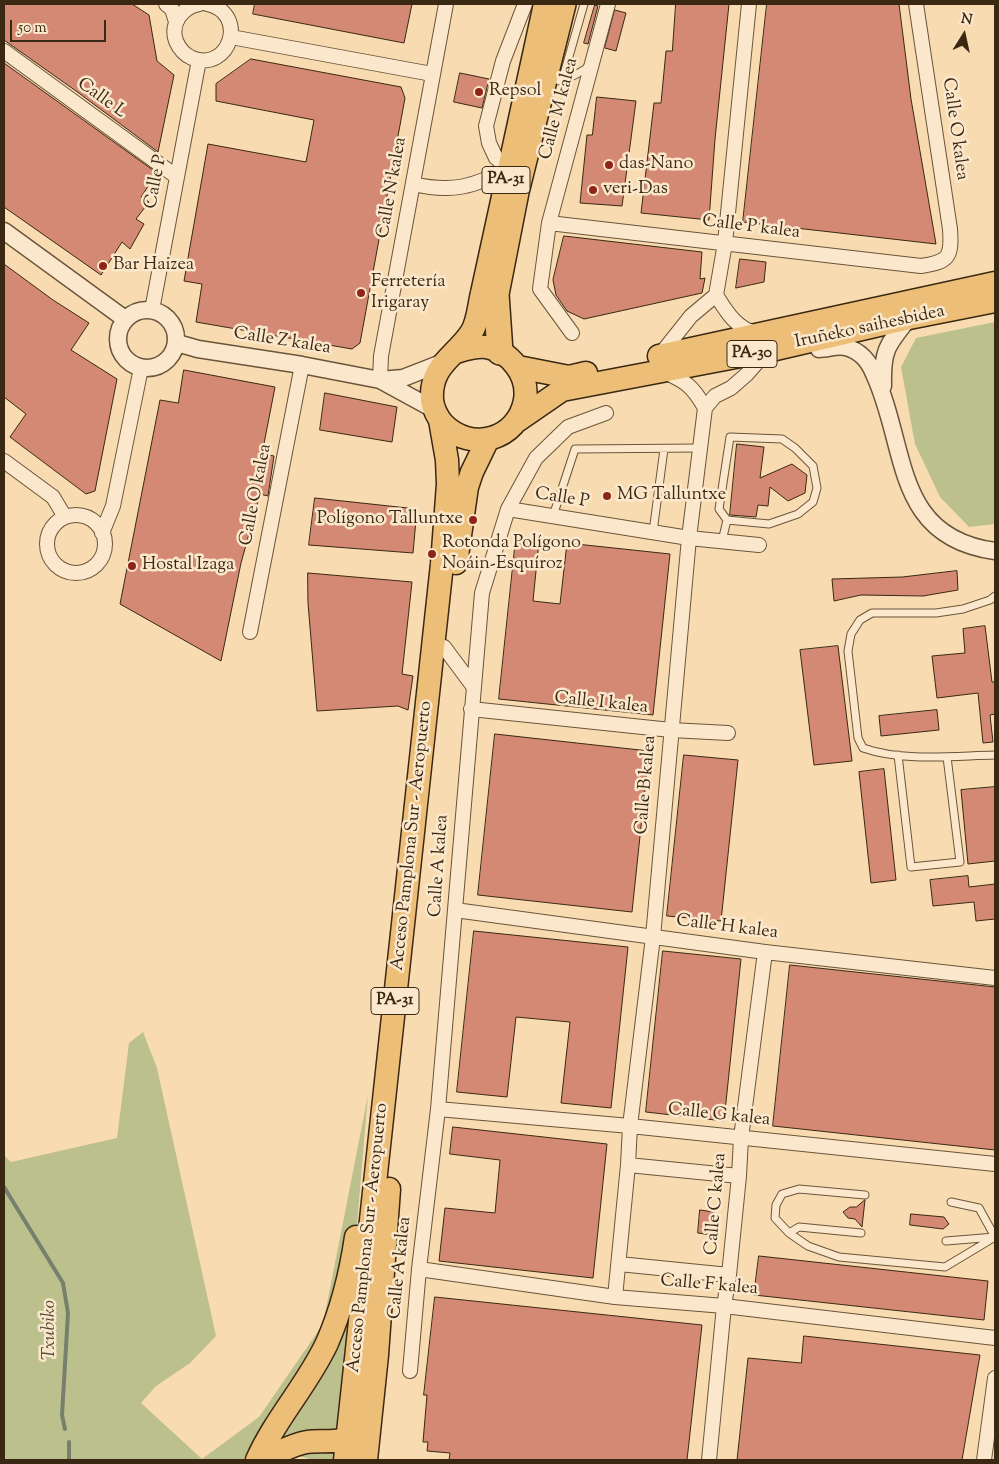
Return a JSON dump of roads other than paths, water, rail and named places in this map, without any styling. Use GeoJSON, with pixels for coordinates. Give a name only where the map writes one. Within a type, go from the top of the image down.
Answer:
{"type":"FeatureCollection","features":[{"type":"Feature","properties":{"kind":"highway","name":"PA-31"},"geometry":{"type":"LineString","coordinates":[[437,415],[432,400],[436,375],[472,331],[482,293],[545,4]]}},
{"type":"Feature","properties":{"kind":"highway"},"geometry":{"type":"LineString","coordinates":[[509,360],[496,294],[516,192],[550,87],[563,4]]}},
{"type":"Feature","properties":{"kind":"highway","name":"Iruñeko saihesbidea"},"geometry":{"type":"LineString","coordinates":[[509,360],[569,377],[661,363],[766,342],[995,290]]}},
{"type":"Feature","properties":{"kind":"highway","name":"Iruñeko saihesbidea"},"geometry":{"type":"LineString","coordinates":[[766,342],[909,318],[995,290]]}},
{"type":"Feature","properties":{"kind":"highway"},"geometry":{"type":"LineString","coordinates":[[437,415],[449,430],[461,437],[475,440],[488,439],[499,436],[517,421],[523,408],[526,394],[524,380],[509,360],[486,347],[471,347],[450,357]]}},
{"type":"Feature","properties":{"kind":"highway","name":"Iruñeko saihesbidea"},"geometry":{"type":"LineString","coordinates":[[517,421],[562,390],[661,363]]}},
{"type":"Feature","properties":{"kind":"highway","name":"Acceso Pamplona Sur - Aeropuerto"},"geometry":{"type":"LineString","coordinates":[[345,1460],[442,564],[448,476],[447,460],[437,415]]}},
{"type":"Feature","properties":{"kind":"highway","name":"PA-31"},"geometry":{"type":"LineString","coordinates":[[444,647],[467,487],[488,439]]}},
{"type":"Feature","properties":{"kind":"highway","name":"Acceso Pamplona Sur - Aeropuerto"},"geometry":{"type":"LineString","coordinates":[[366,1460],[377,1355],[390,1180],[424,860],[428,790],[444,647]]}},
{"type":"Feature","properties":{"kind":"highway"},"geometry":{"type":"LineString","coordinates":[[264,1459],[263,1446],[303,1384],[327,1342],[346,1286],[363,1194],[370,1135],[384,1094]]}},
{"type":"Feature","properties":{"kind":"highway"},"geometry":{"type":"LineString","coordinates":[[264,1459],[307,1442],[339,1441],[348,1438],[360,1421],[365,1381],[377,1355]]}},
{"type":"Feature","properties":{"kind":"highway"},"geometry":{"type":"LineString","coordinates":[[264,1459],[280,1444],[295,1435],[308,1431],[328,1430],[348,1438],[355,1444],[357,1451],[356,1460]]}},
{"type":"Feature","properties":{"kind":"highway"},"geometry":{"type":"LineString","coordinates":[[295,1446],[316,1450],[328,1460]]}},
{"type":"Feature","properties":{"kind":"street"},"geometry":{"type":"LineString","coordinates":[[166,4],[172,9],[176,22]]}},
{"type":"Feature","properties":{"kind":"street"},"geometry":{"type":"LineString","coordinates":[[199,4],[186,9],[176,22],[174,32],[176,42],[189,57],[199,60],[210,60],[227,47],[231,37],[231,26],[227,16],[220,8],[209,4]]}},
{"type":"Feature","properties":{"kind":"street","name":"Calle N kalea"},"geometry":{"type":"LineString","coordinates":[[380,380],[381,356],[446,4]]}},
{"type":"Feature","properties":{"kind":"street"},"geometry":{"type":"LineString","coordinates":[[443,22],[453,4]]}},
{"type":"Feature","properties":{"kind":"street"},"geometry":{"type":"LineString","coordinates":[[413,184],[446,189],[475,184],[509,168],[496,158],[489,143],[486,126],[504,61],[525,4]]}},
{"type":"Feature","properties":{"kind":"street","name":"Calle M kalea"},"geometry":{"type":"LineString","coordinates":[[572,333],[540,289],[549,223],[608,4]]}},
{"type":"Feature","properties":{"kind":"street"},"geometry":{"type":"LineString","coordinates":[[749,4],[724,243],[716,295],[691,316],[661,363],[686,382],[705,408],[715,396],[731,388],[748,374],[766,342]]}},
{"type":"Feature","properties":{"kind":"street","name":"Calle O kalea"},"geometry":{"type":"LineString","coordinates":[[916,4],[950,230],[951,247],[946,258]]}},
{"type":"Feature","properties":{"kind":"street"},"geometry":{"type":"LineString","coordinates":[[231,37],[432,74]]}},
{"type":"Feature","properties":{"kind":"street","name":"Calle L"},"geometry":{"type":"LineString","coordinates":[[4,51],[177,177]]}},
{"type":"Feature","properties":{"kind":"street","name":"Calle P"},"geometry":{"type":"LineString","coordinates":[[152,310],[199,60]]}},
{"type":"Feature","properties":{"kind":"street","name":"Calle P kalea"},"geometry":{"type":"LineString","coordinates":[[549,223],[921,266],[939,263],[946,258]]}},
{"type":"Feature","properties":{"kind":"street"},"geometry":{"type":"LineString","coordinates":[[4,231],[126,319]]}},
{"type":"Feature","properties":{"kind":"street"},"geometry":{"type":"LineString","coordinates":[[716,295],[735,322],[766,342],[823,349],[839,346],[846,347],[862,355],[871,367],[884,393]]}},
{"type":"Feature","properties":{"kind":"street"},"geometry":{"type":"LineString","coordinates":[[152,310],[160,312],[170,320],[176,330],[177,343],[174,352],[160,366],[141,368],[130,363],[122,354],[118,342],[119,330],[126,319],[136,312],[152,310]]}},
{"type":"Feature","properties":{"kind":"street"},"geometry":{"type":"LineString","coordinates":[[909,318],[893,336],[885,350],[882,367],[884,393],[903,471],[912,494],[928,519],[958,541],[995,551]]}},
{"type":"Feature","properties":{"kind":"street","name":"Calle Z kalea"},"geometry":{"type":"LineString","coordinates":[[177,343],[198,349],[302,365],[380,380]]}},
{"type":"Feature","properties":{"kind":"street"},"geometry":{"type":"LineString","coordinates":[[380,380],[403,378],[450,357]]}},
{"type":"Feature","properties":{"kind":"street","name":"Calle O kalea"},"geometry":{"type":"LineString","coordinates":[[250,632],[302,365]]}},
{"type":"Feature","properties":{"kind":"street"},"geometry":{"type":"LineString","coordinates":[[102,532],[113,506],[141,368]]}},
{"type":"Feature","properties":{"kind":"street"},"geometry":{"type":"LineString","coordinates":[[380,380],[437,415]]}},
{"type":"Feature","properties":{"kind":"street","name":"Calle B kalea"},"geometry":{"type":"LineString","coordinates":[[615,1297],[630,1126],[653,937],[689,538],[705,408]]}},
{"type":"Feature","properties":{"kind":"street","name":"Calle A kalea"},"geometry":{"type":"LineString","coordinates":[[410,1371],[419,1269],[438,1109],[482,593],[508,509],[536,458],[568,427],[606,413]]}},
{"type":"Feature","properties":{"kind":"street"},"geometry":{"type":"LineString","coordinates":[[4,461],[53,497],[65,517]]}},
{"type":"Feature","properties":{"kind":"street","name":"Calle P"},"geometry":{"type":"LineString","coordinates":[[508,509],[689,538],[759,544]]}},
{"type":"Feature","properties":{"kind":"street"},"geometry":{"type":"LineString","coordinates":[[72,515],[87,517],[102,532],[105,542],[104,552],[92,567],[84,571],[64,570],[56,565],[50,557],[47,548],[47,538],[57,522],[65,517],[72,515]]}},
{"type":"Feature","properties":{"kind":"street"},"geometry":{"type":"LineString","coordinates":[[974,546],[995,543]]}},
{"type":"Feature","properties":{"kind":"street"},"geometry":{"type":"LineString","coordinates":[[444,647],[473,686]]}},
{"type":"Feature","properties":{"kind":"street","name":"Calle I kalea"},"geometry":{"type":"LineString","coordinates":[[471,709],[671,730],[728,734]]}},
{"type":"Feature","properties":{"kind":"street","name":"Calle H kalea"},"geometry":{"type":"LineString","coordinates":[[455,910],[765,952],[995,978]]}},
{"type":"Feature","properties":{"kind":"street","name":"Calle C kalea"},"geometry":{"type":"LineString","coordinates":[[709,1460],[739,1176],[741,1138],[765,952]]}},
{"type":"Feature","properties":{"kind":"street","name":"Calle G kalea"},"geometry":{"type":"LineString","coordinates":[[438,1109],[630,1126],[995,1164]]}},
{"type":"Feature","properties":{"kind":"street"},"geometry":{"type":"LineString","coordinates":[[628,1165],[739,1176]]}},
{"type":"Feature","properties":{"kind":"street"},"geometry":{"type":"LineString","coordinates":[[619,1264],[729,1275]]}},
{"type":"Feature","properties":{"kind":"street","name":"Calle F kalea"},"geometry":{"type":"LineString","coordinates":[[419,1269],[615,1297],[724,1306],[995,1338]]}},
{"type":"Feature","properties":{"kind":"street"},"geometry":{"type":"LineString","coordinates":[[984,1460],[995,1378]]}},
{"type":"Feature","properties":{"kind":"lane"},"geometry":{"type":"LineString","coordinates":[[550,87],[564,74],[584,4]]}},
{"type":"Feature","properties":{"kind":"lane"},"geometry":{"type":"LineString","coordinates":[[550,87],[583,71],[592,63]]}},
{"type":"Feature","properties":{"kind":"lane"},"geometry":{"type":"LineString","coordinates":[[722,541],[727,520],[719,509],[730,437],[782,439],[795,448],[812,466],[817,488],[813,502],[798,514],[769,524],[727,520]]}},
{"type":"Feature","properties":{"kind":"lane"},"geometry":{"type":"LineString","coordinates":[[553,516],[575,450],[699,448]]}},
{"type":"Feature","properties":{"kind":"lane"},"geometry":{"type":"LineString","coordinates":[[653,532],[664,449]]}},
{"type":"Feature","properties":{"kind":"lane"},"geometry":{"type":"LineString","coordinates":[[995,596],[990,600],[963,609],[936,613],[872,613],[860,620],[851,634],[848,651],[858,738],[863,748],[898,756],[995,755]]}},
{"type":"Feature","properties":{"kind":"lane"},"geometry":{"type":"LineString","coordinates":[[898,756],[911,867],[960,862],[947,756]]}},
{"type":"Feature","properties":{"kind":"lane"},"geometry":{"type":"LineString","coordinates":[[866,1195],[799,1189],[782,1194],[776,1206],[775,1218],[789,1233],[808,1246],[840,1257],[946,1267],[995,1237]]}},
{"type":"Feature","properties":{"kind":"lane"},"geometry":{"type":"LineString","coordinates":[[951,1202],[978,1208],[995,1237]]}},
{"type":"Feature","properties":{"kind":"lane"},"geometry":{"type":"LineString","coordinates":[[789,1233],[799,1227],[861,1233]]}},
{"type":"Feature","properties":{"kind":"lane"},"geometry":{"type":"LineString","coordinates":[[946,1241],[995,1237]]}},
{"type":"Feature","properties":{"kind":"waterway","name":"Txubiko"},"geometry":{"type":"LineString","coordinates":[[4,1187],[63,1283],[68,1313],[62,1415],[65,1429]]}},
{"type":"Feature","properties":{"kind":"waterway","name":"Txubiko"},"geometry":{"type":"LineString","coordinates":[[69,1442],[69,1460]]}},
{"type":"Feature","properties":{"kind":"place","name":"Repsol"},"geometry":{"type":"Point","coordinates":[479,92]}},
{"type":"Feature","properties":{"kind":"place","name":"das-Nano"},"geometry":{"type":"Point","coordinates":[609,165]}},
{"type":"Feature","properties":{"kind":"place","name":"veri-Das"},"geometry":{"type":"Point","coordinates":[593,190]}},
{"type":"Feature","properties":{"kind":"place","name":"Bar Haizea"},"geometry":{"type":"Point","coordinates":[103,266]}},
{"type":"Feature","properties":{"kind":"place","name":"Ferretería Irigaray"},"geometry":{"type":"Point","coordinates":[361,293]}},
{"type":"Feature","properties":{"kind":"place","name":"MG Talluntxe"},"geometry":{"type":"Point","coordinates":[607,496]}},
{"type":"Feature","properties":{"kind":"place","name":"Polígono Talluntxe"},"geometry":{"type":"Point","coordinates":[473,520]}},
{"type":"Feature","properties":{"kind":"place","name":"Rotonda Polígono Noáin-Esquíroz"},"geometry":{"type":"Point","coordinates":[432,554]}},
{"type":"Feature","properties":{"kind":"place","name":"Hostal Izaga"},"geometry":{"type":"Point","coordinates":[132,566]}}]}
